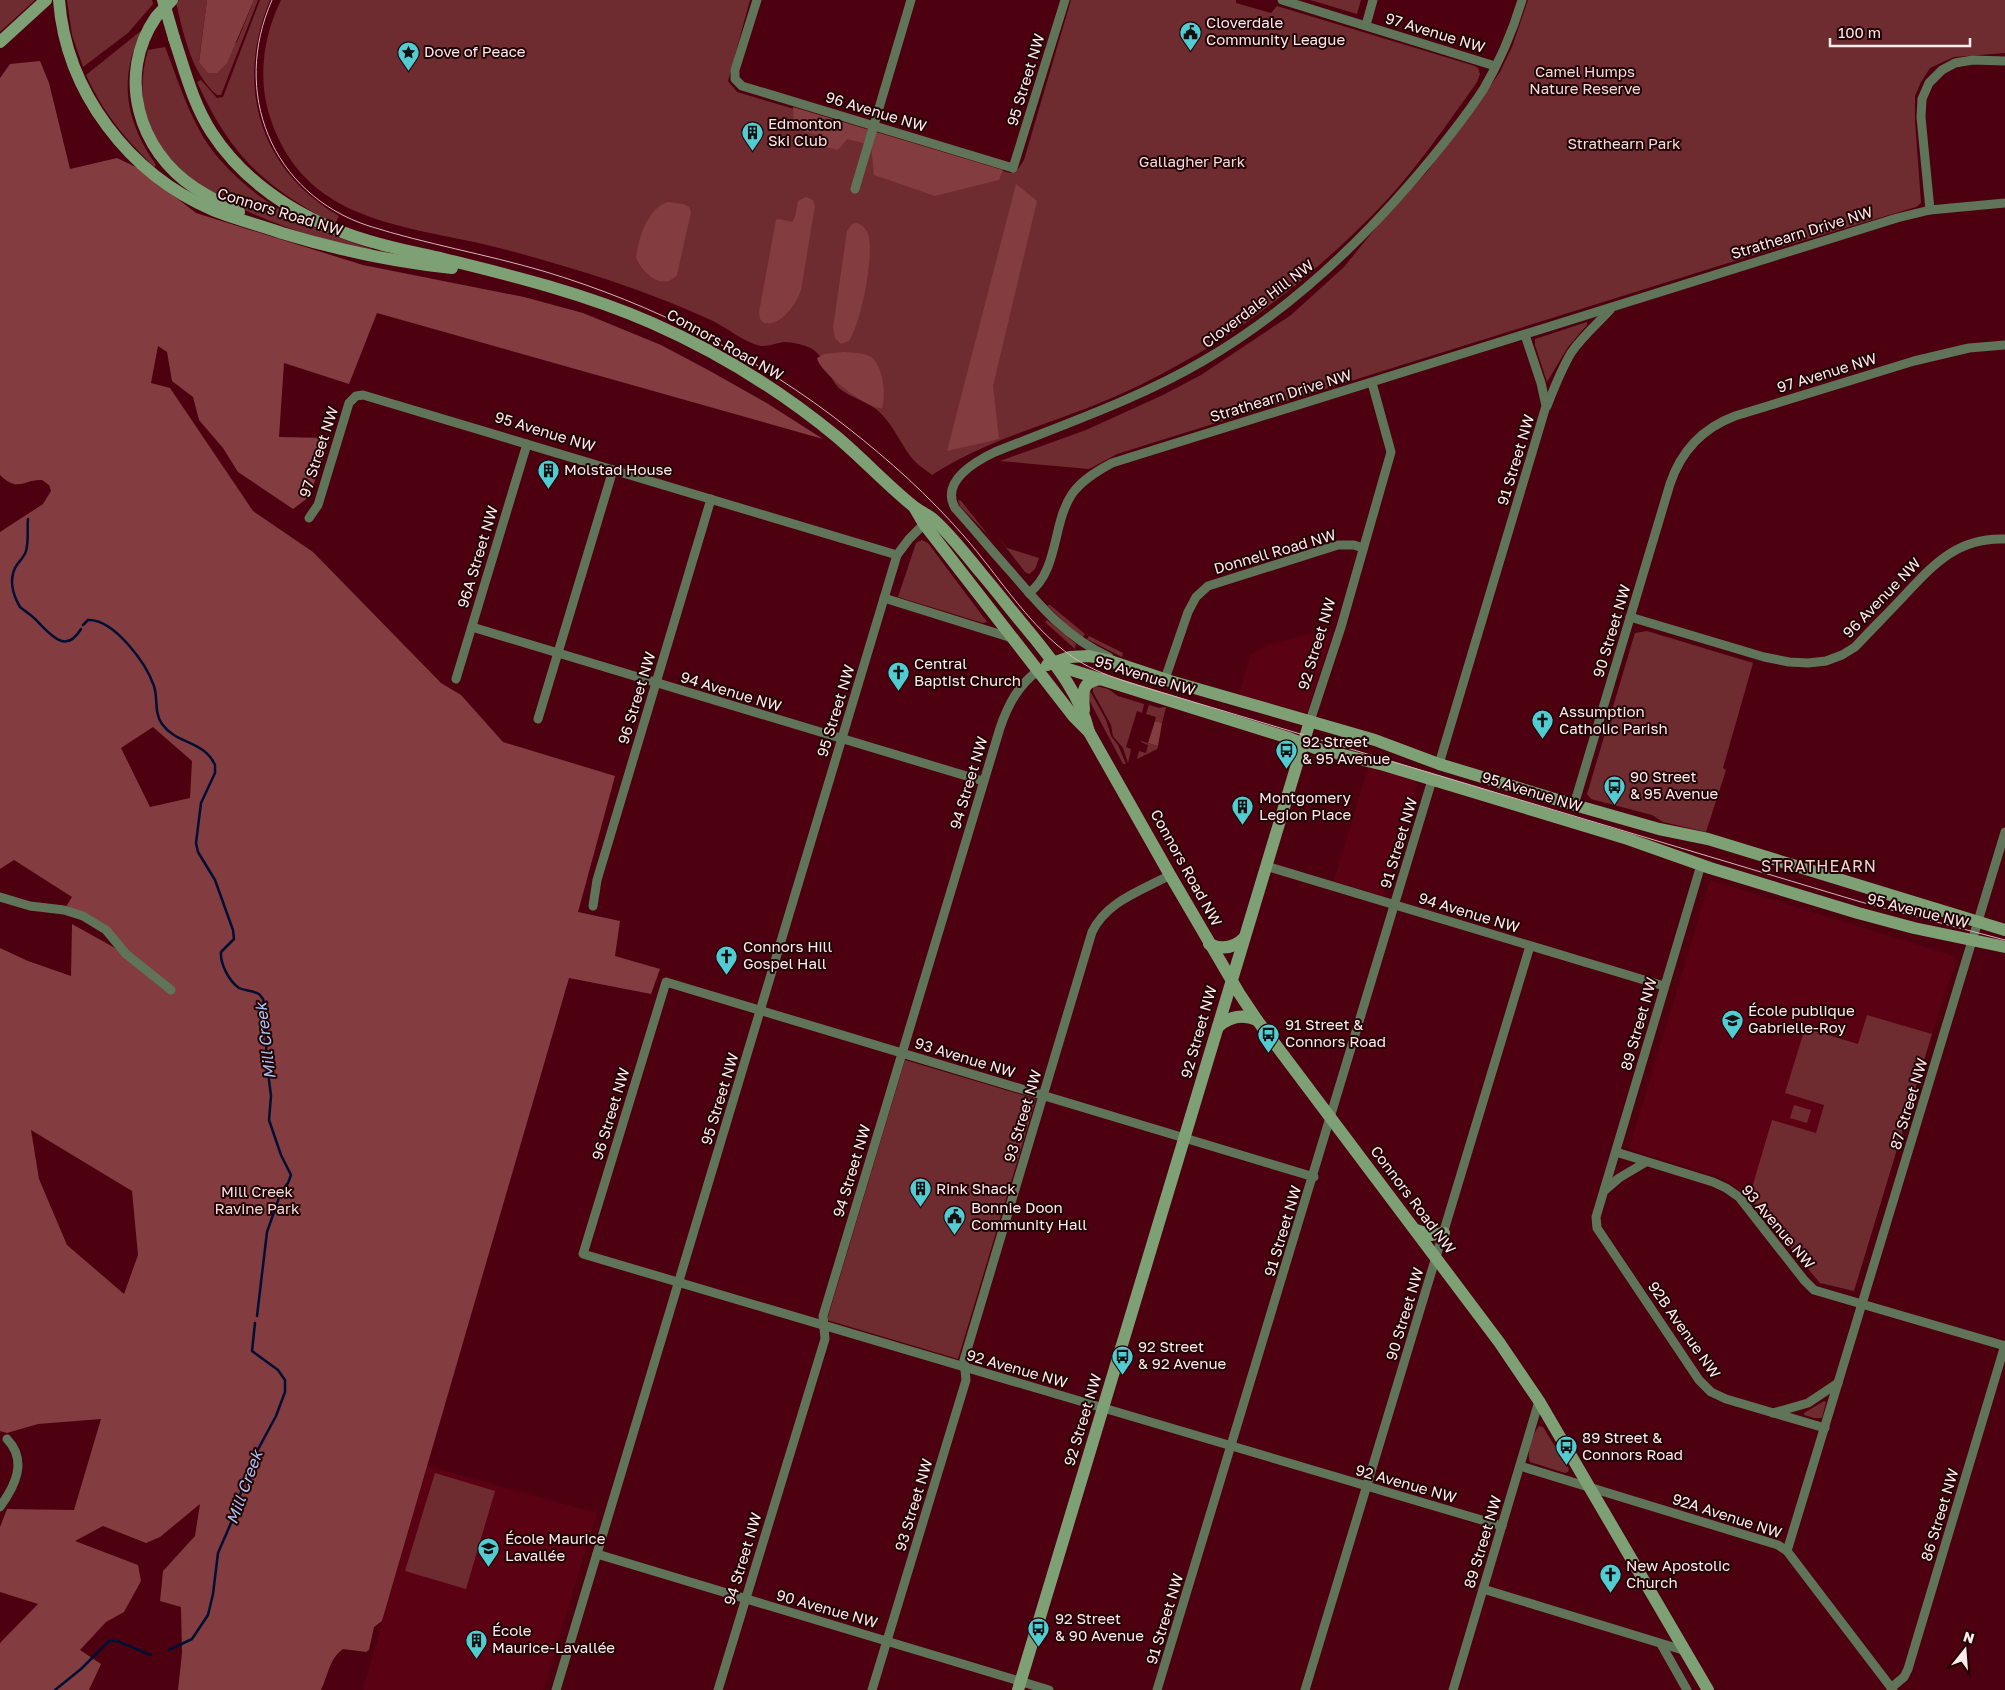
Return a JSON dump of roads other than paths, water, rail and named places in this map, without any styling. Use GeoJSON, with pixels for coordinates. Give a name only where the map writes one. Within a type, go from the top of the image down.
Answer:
{"type":"FeatureCollection","features":[{"type":"Feature","properties":{"kind":"main road"},"geometry":{"type":"LineString","coordinates":[[0,42],[46,0]]}},
{"type":"Feature","properties":{"kind":"main road","name":"Connors Road NW"},"geometry":{"type":"LineString","coordinates":[[59,0],[69,50],[81,82],[104,122],[134,157],[160,179],[199,203],[230,216],[299,238],[382,259],[487,271]]}},
{"type":"Feature","properties":{"kind":"main road","name":"Connors Road NW"},"geometry":{"type":"LineString","coordinates":[[163,0],[193,95],[203,118],[225,150],[265,190],[285,205],[305,216],[347,234],[547,286],[652,323],[734,365],[779,394],[863,459],[914,507],[931,518],[958,546],[1068,683],[1084,712],[1089,732]]}},
{"type":"Feature","properties":{"kind":"main road"},"geometry":{"type":"LineString","coordinates":[[172,0],[156,17],[142,46],[135,77],[138,111],[150,140],[163,158],[194,188],[223,204],[299,238]]}},
{"type":"Feature","properties":{"kind":"main road","name":"Connors Road NW"},"geometry":{"type":"LineString","coordinates":[[914,507],[924,524],[1074,717],[1089,732],[1210,944],[1257,1020],[1499,1342],[1539,1401],[1708,1690]]}},
{"type":"Feature","properties":{"kind":"main road","name":"95 Avenue NW"},"geometry":{"type":"LineString","coordinates":[[1038,670],[1052,661],[1070,657],[1089,656],[1107,660],[1165,679],[1374,740],[1438,764],[1574,805],[1659,829],[1718,842],[2005,930]]}},
{"type":"Feature","properties":{"kind":"main road","name":"95 Avenue NW"},"geometry":{"type":"LineString","coordinates":[[1052,661],[1065,668],[1334,754],[1384,765],[1628,839],[1701,865],[1858,913],[1972,941],[2005,947]]}},
{"type":"Feature","properties":{"kind":"main road"},"geometry":{"type":"LineString","coordinates":[[1084,712],[1083,696],[1085,686],[1092,680],[1101,679]]}},
{"type":"Feature","properties":{"kind":"main road","name":"92 Street NW"},"geometry":{"type":"LineString","coordinates":[[1019,1686],[1310,721]]}},
{"type":"Feature","properties":{"kind":"main road"},"geometry":{"type":"LineString","coordinates":[[1210,944],[1230,947],[1244,938]]}},
{"type":"Feature","properties":{"kind":"main road"},"geometry":{"type":"LineString","coordinates":[[1218,1027],[1234,1017],[1246,1016],[1257,1020]]}},
{"type":"Feature","properties":{"kind":"main road"},"geometry":{"type":"LineString","coordinates":[[1416,1230],[1431,1235],[1444,1233]]}},
{"type":"Feature","properties":{"kind":"street","name":"96 Avenue NW"},"geometry":{"type":"LineString","coordinates":[[757,0],[735,70],[734,79],[742,86],[1013,168]]}},
{"type":"Feature","properties":{"kind":"street"},"geometry":{"type":"LineString","coordinates":[[855,189],[912,0]]}},
{"type":"Feature","properties":{"kind":"street","name":"95 Street NW"},"geometry":{"type":"LineString","coordinates":[[1013,168],[1065,0]]}},
{"type":"Feature","properties":{"kind":"street","name":"97 Avenue NW"},"geometry":{"type":"LineString","coordinates":[[1282,0],[1495,66]]}},
{"type":"Feature","properties":{"kind":"street"},"geometry":{"type":"LineString","coordinates":[[1366,25],[1373,0]]}},
{"type":"Feature","properties":{"kind":"street"},"geometry":{"type":"LineString","coordinates":[[1495,66],[1522,0]]}},
{"type":"Feature","properties":{"kind":"street"},"geometry":{"type":"LineString","coordinates":[[1930,210],[1921,118],[1922,99],[1929,83],[1942,70],[1955,63],[1972,60],[2005,60]]}},
{"type":"Feature","properties":{"kind":"street","name":"Cloverdale Hill NW"},"geometry":{"type":"LineString","coordinates":[[951,496],[955,482],[977,461],[1134,396],[1202,362],[1242,336],[1312,284],[1352,246],[1433,157],[1483,89],[1495,66]]}},
{"type":"Feature","properties":{"kind":"street","name":"Strathearn Drive NW"},"geometry":{"type":"LineString","coordinates":[[1029,593],[1042,579],[1072,495],[1099,470],[1112,463],[1897,218],[1930,210],[2005,203]]}},
{"type":"Feature","properties":{"kind":"street","name":"Strathearn Drive NW"},"geometry":{"type":"LineString","coordinates":[[1546,406],[1560,374],[1572,353],[1611,308]]}},
{"type":"Feature","properties":{"kind":"street","name":"91 Street NW"},"geometry":{"type":"LineString","coordinates":[[1438,764],[1546,406],[1541,383],[1525,335]]}},
{"type":"Feature","properties":{"kind":"street","name":"97 Avenue NW"},"geometry":{"type":"LineString","coordinates":[[1677,465],[1687,450],[1702,434],[1718,423],[1735,416],[1931,357],[1969,348],[2005,345]]}},
{"type":"Feature","properties":{"kind":"street","name":"92 Street NW"},"geometry":{"type":"LineString","coordinates":[[1310,721],[1341,627],[1392,452],[1372,383]]}},
{"type":"Feature","properties":{"kind":"street","name":"95 Avenue NW"},"geometry":{"type":"LineString","coordinates":[[356,396],[363,395],[897,555]]}},
{"type":"Feature","properties":{"kind":"street","name":"97 Street NW"},"geometry":{"type":"LineString","coordinates":[[309,518],[318,505],[349,404],[356,396]]}},
{"type":"Feature","properties":{"kind":"street","name":"96A Street NW"},"geometry":{"type":"LineString","coordinates":[[456,679],[528,444]]}},
{"type":"Feature","properties":{"kind":"street","name":"90 Street NW"},"geometry":{"type":"LineString","coordinates":[[1574,805],[1677,465]]}},
{"type":"Feature","properties":{"kind":"street"},"geometry":{"type":"LineString","coordinates":[[538,719],[613,470]]}},
{"type":"Feature","properties":{"kind":"street","name":"95 Avenue NW"},"geometry":{"type":"LineString","coordinates":[[951,496],[955,508],[1056,622],[1084,644],[1133,669]]}},
{"type":"Feature","properties":{"kind":"street","name":"96 Street NW"},"geometry":{"type":"LineString","coordinates":[[594,906],[597,880],[711,499]]}},
{"type":"Feature","properties":{"kind":"street","name":"95 Street NW"},"geometry":{"type":"LineString","coordinates":[[556,1690],[897,555],[908,539],[924,524]]}},
{"type":"Feature","properties":{"kind":"street","name":"96 Avenue NW"},"geometry":{"type":"LineString","coordinates":[[1630,617],[1764,657],[1798,663],[1826,661],[1842,655],[1855,647],[1942,557],[1964,545],[2005,539]]}},
{"type":"Feature","properties":{"kind":"street","name":"Donnell Road NW"},"geometry":{"type":"LineString","coordinates":[[1165,679],[1188,612],[1196,597],[1208,586],[1338,545],[1363,548]]}},
{"type":"Feature","properties":{"kind":"street"},"geometry":{"type":"LineString","coordinates":[[884,598],[1014,639]]}},
{"type":"Feature","properties":{"kind":"street","name":"94 Avenue NW"},"geometry":{"type":"LineString","coordinates":[[472,627],[656,684],[984,781]]}},
{"type":"Feature","properties":{"kind":"street","name":"94 Street NW"},"geometry":{"type":"LineString","coordinates":[[718,1690],[825,1338],[823,1316],[1006,710],[1012,698],[1023,684],[1038,670]]}},
{"type":"Feature","properties":{"kind":"street","name":"91 Street NW"},"geometry":{"type":"LineString","coordinates":[[1158,1690],[1432,780]]}},
{"type":"Feature","properties":{"kind":"street","name":"87 Street NW"},"geometry":{"type":"LineString","coordinates":[[1788,1551],[2005,832]]}},
{"type":"Feature","properties":{"kind":"street","name":"89 Street NW"},"geometry":{"type":"LineString","coordinates":[[1602,1236],[1597,1228],[1596,1217],[1701,865]]}},
{"type":"Feature","properties":{"kind":"street","name":"94 Avenue NW"},"geometry":{"type":"LineString","coordinates":[[1266,866],[1664,986]]}},
{"type":"Feature","properties":{"kind":"street","name":"93 Street NW"},"geometry":{"type":"LineString","coordinates":[[872,1690],[966,1380],[964,1360],[1096,925],[1116,903],[1170,875]]}},
{"type":"Feature","properties":{"kind":"street"},"geometry":{"type":"LineString","coordinates":[[0,897],[30,906],[64,910],[83,916],[106,930],[132,959],[171,990]]}},
{"type":"Feature","properties":{"kind":"street","name":"90 Street NW"},"geometry":{"type":"LineString","coordinates":[[1305,1690],[1530,946]]}},
{"type":"Feature","properties":{"kind":"street","name":"96 Street NW"},"geometry":{"type":"LineString","coordinates":[[583,1254],[666,982]]}},
{"type":"Feature","properties":{"kind":"street","name":"93 Avenue NW"},"geometry":{"type":"LineString","coordinates":[[666,982],[1314,1177]]}},
{"type":"Feature","properties":{"kind":"street","name":"93 Avenue NW"},"geometry":{"type":"LineString","coordinates":[[1616,1152],[1726,1188],[1739,1198],[1814,1290],[2005,1346]]}},
{"type":"Feature","properties":{"kind":"street"},"geometry":{"type":"LineString","coordinates":[[1604,1191],[1624,1175],[1646,1162]]}},
{"type":"Feature","properties":{"kind":"street","name":"92B Avenue NW"},"geometry":{"type":"LineString","coordinates":[[1602,1236],[1699,1380],[1711,1392],[1825,1428]]}},
{"type":"Feature","properties":{"kind":"street","name":"92 Avenue NW"},"geometry":{"type":"LineString","coordinates":[[583,1254],[1502,1526]]}},
{"type":"Feature","properties":{"kind":"street","name":"86 Street NW"},"geometry":{"type":"LineString","coordinates":[[1892,1689],[1904,1677],[1908,1669],[2005,1346]]}},
{"type":"Feature","properties":{"kind":"street"},"geometry":{"type":"LineString","coordinates":[[1773,1413],[1808,1404],[1838,1383]]}},
{"type":"Feature","properties":{"kind":"street","name":"89 Street NW"},"geometry":{"type":"LineString","coordinates":[[1453,1690],[1539,1401]]}},
{"type":"Feature","properties":{"kind":"street"},"geometry":{"type":"LineString","coordinates":[[0,1507],[12,1488],[19,1467],[18,1457],[8,1439]]}},
{"type":"Feature","properties":{"kind":"street","name":"92A Avenue NW"},"geometry":{"type":"LineString","coordinates":[[1520,1466],[1778,1545],[1788,1551],[1892,1689]]}},
{"type":"Feature","properties":{"kind":"street","name":"90 Avenue NW"},"geometry":{"type":"LineString","coordinates":[[598,1554],[887,1641],[1019,1686],[1049,1690]]}},
{"type":"Feature","properties":{"kind":"street"},"geometry":{"type":"LineString","coordinates":[[1483,1590],[1686,1651]]}},
{"type":"Feature","properties":{"kind":"street"},"geometry":{"type":"LineString","coordinates":[[1661,1644],[1687,1690]]}},
{"type":"Feature","properties":{"kind":"waterway","name":"Mill Creek"},"geometry":{"type":"LineString","coordinates":[[28,519],[26,551],[15,568],[12,578],[14,593],[20,607],[59,640],[70,640],[81,629]]}},
{"type":"Feature","properties":{"kind":"waterway","name":"Mill Creek"},"geometry":{"type":"LineString","coordinates":[[83,625],[88,620],[98,622],[118,634],[128,644],[144,666],[154,686],[158,715],[162,724],[175,736],[204,751],[215,765],[215,773],[201,803],[196,843],[198,852],[215,880],[233,930],[234,939],[221,952],[226,972],[239,988],[259,994],[263,999],[267,1020],[266,1056],[271,1096],[269,1120],[281,1155],[291,1175],[281,1192],[267,1232],[257,1316]]}},
{"type":"Feature","properties":{"kind":"waterway","name":"Mill Creek"},"geometry":{"type":"LineString","coordinates":[[169,1650],[192,1639],[208,1615],[213,1594],[218,1553],[234,1516],[248,1468],[276,1416],[285,1392],[285,1380],[278,1370],[252,1351],[255,1323]]}},
{"type":"Feature","properties":{"kind":"waterway","name":"Mill Creek"},"geometry":{"type":"LineString","coordinates":[[55,1690],[81,1669],[109,1641],[117,1641],[151,1655]]}},
{"type":"Feature","properties":{"kind":"tram line"},"geometry":{"type":"LineString","coordinates":[[272,0],[260,35],[256,70],[259,104],[268,136],[284,165],[307,190],[335,211],[369,226],[543,271],[624,299],[703,335],[778,378],[848,428],[908,479],[963,535],[1018,604],[1048,637],[1064,651],[1088,667],[1137,685],[1861,902],[2005,940]]}},
{"type":"Feature","properties":{"kind":"place","name":"Cloverdale Community League"},"geometry":{"type":"Point","coordinates":[1190,51]}},
{"type":"Feature","properties":{"kind":"place","name":"Dove of Peace"},"geometry":{"type":"Point","coordinates":[408,71]}},
{"type":"Feature","properties":{"kind":"place","name":"Edmonton Ski Club"},"geometry":{"type":"Point","coordinates":[752,152]}},
{"type":"Feature","properties":{"kind":"place","name":"Molstad House"},"geometry":{"type":"Point","coordinates":[548,489]}},
{"type":"Feature","properties":{"kind":"place","name":"Central Baptist Church"},"geometry":{"type":"Point","coordinates":[898,692]}},
{"type":"Feature","properties":{"kind":"place","name":"Assumption Catholic Parish"},"geometry":{"type":"Point","coordinates":[1543,740]}},
{"type":"Feature","properties":{"kind":"place","name":"92 Street & 95 Avenue"},"geometry":{"type":"Point","coordinates":[1286,770]}},
{"type":"Feature","properties":{"kind":"place","name":"90 Street & 95 Avenue"},"geometry":{"type":"Point","coordinates":[1614,805]}},
{"type":"Feature","properties":{"kind":"place","name":"Montgomery Legion Place"},"geometry":{"type":"Point","coordinates":[1243,826]}},
{"type":"Feature","properties":{"kind":"place","name":"Connors Hill Gospel Hall"},"geometry":{"type":"Point","coordinates":[727,975]}},
{"type":"Feature","properties":{"kind":"place","name":"École publique Gabrielle-Roy"},"geometry":{"type":"Point","coordinates":[1732,1039]}},
{"type":"Feature","properties":{"kind":"place","name":"91 Street & Connors Road"},"geometry":{"type":"Point","coordinates":[1269,1053]}},
{"type":"Feature","properties":{"kind":"place","name":"Rink Shack"},"geometry":{"type":"Point","coordinates":[920,1208]}},
{"type":"Feature","properties":{"kind":"place","name":"Bonnie Doon Community Hall"},"geometry":{"type":"Point","coordinates":[955,1236]}},
{"type":"Feature","properties":{"kind":"place","name":"92 Street & 92 Avenue"},"geometry":{"type":"Point","coordinates":[1122,1375]}},
{"type":"Feature","properties":{"kind":"place","name":"89 Street & Connors Road"},"geometry":{"type":"Point","coordinates":[1566,1466]}},
{"type":"Feature","properties":{"kind":"place","name":"École Maurice Lavallée"},"geometry":{"type":"Point","coordinates":[489,1567]}},
{"type":"Feature","properties":{"kind":"place","name":"New Apostolic Church"},"geometry":{"type":"Point","coordinates":[1610,1594]}},
{"type":"Feature","properties":{"kind":"place","name":"92 Street & 90 Avenue"},"geometry":{"type":"Point","coordinates":[1039,1647]}},
{"type":"Feature","properties":{"kind":"place","name":"École Maurice-Lavallée"},"geometry":{"type":"Point","coordinates":[476,1659]}},
{"type":"Feature","properties":{"kind":"district","name":"STRATHEARN"},"geometry":{"type":"Point","coordinates":[1819,866]}},
{"type":"Feature","properties":{"kind":"park label","name":"Camel Humps Nature Reserve"},"geometry":{"type":"Point","coordinates":[1585,80]}},
{"type":"Feature","properties":{"kind":"park label","name":"Strathearn Park"},"geometry":{"type":"Point","coordinates":[1624,144]}},
{"type":"Feature","properties":{"kind":"park label","name":"Gallagher Park"},"geometry":{"type":"Point","coordinates":[1192,162]}},
{"type":"Feature","properties":{"kind":"park label","name":"Mill Creek Ravine Park"},"geometry":{"type":"Point","coordinates":[257,1200]}}]}
